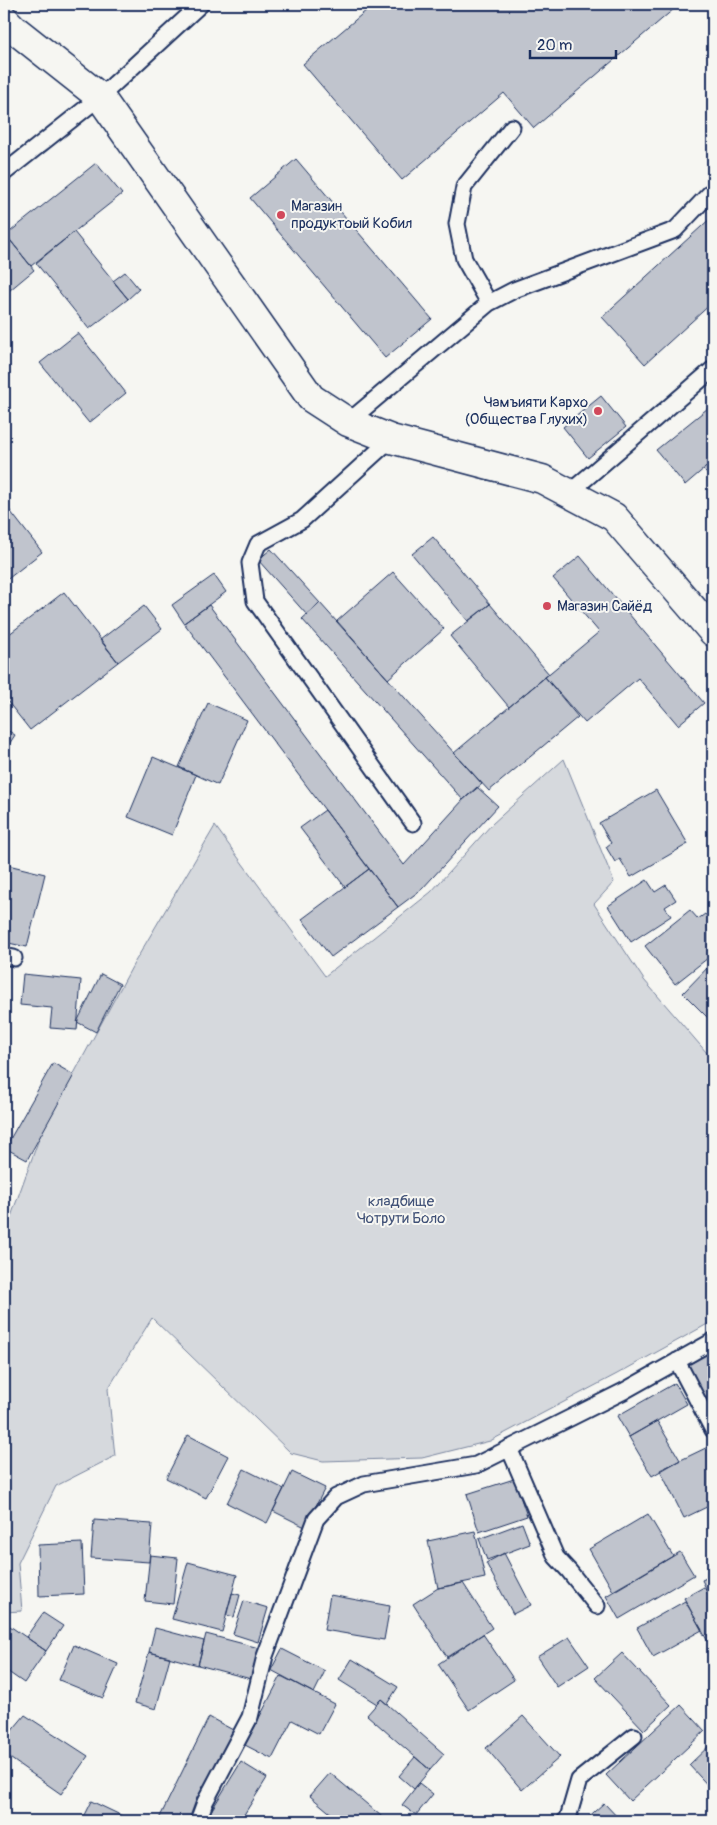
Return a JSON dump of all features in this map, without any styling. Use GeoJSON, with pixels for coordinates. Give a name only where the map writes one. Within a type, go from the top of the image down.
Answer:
{"type":"FeatureCollection","features":[{"type":"Feature","properties":{"kind":"street"},"geometry":{"type":"LineString","coordinates":[[4,19],[100,97],[311,398],[348,422],[391,439],[542,479],[614,517],[713,632]]}},
{"type":"Feature","properties":{"kind":"lane"},"geometry":{"type":"LineString","coordinates":[[4,173],[100,97],[201,4]]}},
{"type":"Feature","properties":{"kind":"lane"},"geometry":{"type":"LineString","coordinates":[[489,303],[464,259],[457,224],[464,187],[512,127]]}},
{"type":"Feature","properties":{"kind":"lane"},"geometry":{"type":"LineString","coordinates":[[348,422],[489,303],[514,290],[675,230],[713,190]]}},
{"type":"Feature","properties":{"kind":"lane"},"geometry":{"type":"LineString","coordinates":[[569,493],[713,369]]}},
{"type":"Feature","properties":{"kind":"lane"},"geometry":{"type":"LineString","coordinates":[[391,439],[302,520],[258,544],[250,563],[255,601],[413,823]]}},
{"type":"Feature","properties":{"kind":"lane"},"geometry":{"type":"LineString","coordinates":[[198,1821],[205,1802],[250,1718],[265,1656],[316,1519],[336,1496],[364,1484],[476,1465],[624,1391],[713,1341]]}},
{"type":"Feature","properties":{"kind":"lane"},"geometry":{"type":"LineString","coordinates":[[677,1361],[713,1430]]}},
{"type":"Feature","properties":{"kind":"lane"},"geometry":{"type":"LineString","coordinates":[[509,1448],[556,1557],[597,1606]]}},
{"type":"Feature","properties":{"kind":"lane"},"geometry":{"type":"LineString","coordinates":[[565,1821],[568,1818],[579,1780],[634,1736]]}},
{"type":"Feature","properties":{"kind":"green space","name":"кладбище Чотрути Боло"},"geometry":{"type":"Polygon","coordinates":[[[564,759],[614,882],[594,904],[644,980],[713,1060],[713,1321],[490,1441],[422,1458],[323,1461],[291,1453],[152,1318],[108,1389],[115,1456],[56,1486],[18,1563],[22,1611],[4,1612],[4,1236],[40,1136],[133,965],[215,826],[325,976],[431,892],[492,824],[564,759]]]}},
{"type":"Feature","properties":{"kind":"building"},"geometry":{"type":"Polygon","coordinates":[[[374,4],[672,4],[675,8],[534,128],[504,93],[402,180],[303,64],[374,4]]]}},
{"type":"Feature","properties":{"kind":"building"},"geometry":{"type":"Polygon","coordinates":[[[296,159],[432,319],[385,358],[250,198],[296,159]]]}},
{"type":"Feature","properties":{"kind":"building"},"geometry":{"type":"Polygon","coordinates":[[[96,163],[122,194],[31,266],[6,235],[96,163]]]}},
{"type":"Feature","properties":{"kind":"building"},"geometry":{"type":"Polygon","coordinates":[[[713,216],[713,302],[645,364],[602,317],[713,216]]]}},
{"type":"Feature","properties":{"kind":"building"},"geometry":{"type":"Polygon","coordinates":[[[74,232],[128,299],[89,329],[36,263],[74,232]]]}},
{"type":"Feature","properties":{"kind":"building"},"geometry":{"type":"Polygon","coordinates":[[[6,235],[34,270],[4,295],[4,236],[6,235]]]}},
{"type":"Feature","properties":{"kind":"building"},"geometry":{"type":"Polygon","coordinates":[[[125,272],[139,289],[128,299],[113,281],[125,272]]]}},
{"type":"Feature","properties":{"kind":"building"},"geometry":{"type":"Polygon","coordinates":[[[78,333],[126,393],[89,423],[40,363],[78,333]]]}},
{"type":"Feature","properties":{"kind":"building","name":"Чамъияти Кархо (Общества Глухих)"},"geometry":{"type":"Polygon","coordinates":[[[601,396],[626,427],[588,458],[563,427],[601,396]]]}},
{"type":"Feature","properties":{"kind":"building"},"geometry":{"type":"Polygon","coordinates":[[[713,404],[713,461],[685,485],[656,450],[713,404]]]}},
{"type":"Feature","properties":{"kind":"building"},"geometry":{"type":"Polygon","coordinates":[[[713,461],[713,476],[711,478],[703,470],[713,461]]]}},
{"type":"Feature","properties":{"kind":"building"},"geometry":{"type":"Polygon","coordinates":[[[4,503],[42,552],[4,582],[4,503]]]}},
{"type":"Feature","properties":{"kind":"building"},"geometry":{"type":"Polygon","coordinates":[[[433,537],[490,604],[468,621],[412,554],[433,537]]]}},
{"type":"Feature","properties":{"kind":"building"},"geometry":{"type":"Polygon","coordinates":[[[271,549],[320,603],[307,615],[258,560],[271,549]]]}},
{"type":"Feature","properties":{"kind":"building"},"geometry":{"type":"Polygon","coordinates":[[[580,556],[704,703],[678,725],[638,678],[585,723],[545,677],[599,632],[553,578],[580,556]]]}},
{"type":"Feature","properties":{"kind":"building"},"geometry":{"type":"Polygon","coordinates":[[[393,572],[444,629],[388,679],[337,621],[393,572]]]}},
{"type":"Feature","properties":{"kind":"building"},"geometry":{"type":"Polygon","coordinates":[[[214,575],[226,592],[184,623],[172,605],[214,575]]]}},
{"type":"Feature","properties":{"kind":"building"},"geometry":{"type":"Polygon","coordinates":[[[64,592],[118,662],[30,730],[4,697],[4,638],[64,592]]]}},
{"type":"Feature","properties":{"kind":"building"},"geometry":{"type":"Polygon","coordinates":[[[320,603],[482,784],[463,800],[302,619],[320,603]]]}},
{"type":"Feature","properties":{"kind":"building"},"geometry":{"type":"Polygon","coordinates":[[[490,604],[549,674],[509,707],[450,636],[490,604]]]}},
{"type":"Feature","properties":{"kind":"building"},"geometry":{"type":"Polygon","coordinates":[[[209,605],[404,865],[477,787],[498,806],[422,889],[398,907],[184,623],[209,605]]]}},
{"type":"Feature","properties":{"kind":"building"},"geometry":{"type":"Polygon","coordinates":[[[144,606],[162,629],[118,662],[100,640],[144,606]]]}},
{"type":"Feature","properties":{"kind":"building"},"geometry":{"type":"Polygon","coordinates":[[[545,677],[578,717],[489,791],[454,753],[545,677]]]}},
{"type":"Feature","properties":{"kind":"building"},"geometry":{"type":"Polygon","coordinates":[[[208,703],[247,720],[218,785],[179,767],[208,703]]]}},
{"type":"Feature","properties":{"kind":"building"},"geometry":{"type":"Polygon","coordinates":[[[4,728],[15,735],[4,752],[4,728]]]}},
{"type":"Feature","properties":{"kind":"building"},"geometry":{"type":"Polygon","coordinates":[[[153,757],[196,775],[172,835],[128,817],[153,757]]]}},
{"type":"Feature","properties":{"kind":"building"},"geometry":{"type":"Polygon","coordinates":[[[656,790],[688,844],[631,877],[620,859],[615,862],[606,847],[611,843],[599,823],[656,790]]]}},
{"type":"Feature","properties":{"kind":"building"},"geometry":{"type":"Polygon","coordinates":[[[325,810],[369,869],[345,887],[300,828],[325,810]]]}},
{"type":"Feature","properties":{"kind":"building"},"geometry":{"type":"Polygon","coordinates":[[[4,864],[45,874],[27,947],[4,942],[4,864]]]}},
{"type":"Feature","properties":{"kind":"building"},"geometry":{"type":"Polygon","coordinates":[[[369,869],[398,907],[331,957],[302,919],[369,869]]]}},
{"type":"Feature","properties":{"kind":"building"},"geometry":{"type":"Polygon","coordinates":[[[647,880],[655,892],[666,885],[676,900],[665,907],[671,916],[631,942],[608,906],[647,880]]]}},
{"type":"Feature","properties":{"kind":"building"},"geometry":{"type":"Polygon","coordinates":[[[690,910],[698,919],[705,914],[713,923],[713,954],[675,984],[645,946],[690,910]]]}},
{"type":"Feature","properties":{"kind":"building"},"geometry":{"type":"Polygon","coordinates":[[[713,962],[713,1023],[683,993],[713,962]]]}},
{"type":"Feature","properties":{"kind":"building"},"geometry":{"type":"Polygon","coordinates":[[[23,974],[81,980],[77,1030],[50,1028],[52,1008],[20,1005],[23,974]]]}},
{"type":"Feature","properties":{"kind":"building"},"geometry":{"type":"Polygon","coordinates":[[[101,974],[120,984],[96,1032],[77,1022],[101,974]]]}},
{"type":"Feature","properties":{"kind":"building"},"geometry":{"type":"Polygon","coordinates":[[[53,1063],[74,1075],[27,1160],[5,1148],[53,1063]]]}},
{"type":"Feature","properties":{"kind":"building"},"geometry":{"type":"Polygon","coordinates":[[[713,1351],[713,1395],[705,1400],[686,1366],[713,1351]]]}},
{"type":"Feature","properties":{"kind":"building"},"geometry":{"type":"Polygon","coordinates":[[[675,1383],[687,1404],[629,1437],[617,1416],[675,1383]]]}},
{"type":"Feature","properties":{"kind":"building"},"geometry":{"type":"Polygon","coordinates":[[[657,1421],[680,1460],[652,1476],[629,1437],[657,1421]]]}},
{"type":"Feature","properties":{"kind":"building"},"geometry":{"type":"Polygon","coordinates":[[[188,1435],[228,1456],[206,1498],[166,1478],[188,1435]]]}},
{"type":"Feature","properties":{"kind":"building"},"geometry":{"type":"Polygon","coordinates":[[[712,1445],[713,1504],[684,1518],[660,1470],[712,1445]]]}},
{"type":"Feature","properties":{"kind":"building"},"geometry":{"type":"Polygon","coordinates":[[[244,1469],[284,1489],[267,1523],[227,1503],[244,1469]]]}},
{"type":"Feature","properties":{"kind":"building"},"geometry":{"type":"Polygon","coordinates":[[[292,1472],[325,1488],[305,1527],[273,1511],[292,1472]]]}},
{"type":"Feature","properties":{"kind":"building"},"geometry":{"type":"Polygon","coordinates":[[[514,1479],[527,1516],[479,1532],[467,1494],[514,1479]]]}},
{"type":"Feature","properties":{"kind":"building"},"geometry":{"type":"Polygon","coordinates":[[[648,1514],[673,1556],[613,1591],[589,1549],[648,1514]]]}},
{"type":"Feature","properties":{"kind":"building"},"geometry":{"type":"Polygon","coordinates":[[[94,1520],[152,1524],[149,1562],[91,1558],[94,1520]]]}},
{"type":"Feature","properties":{"kind":"building"},"geometry":{"type":"Polygon","coordinates":[[[522,1523],[530,1544],[487,1560],[479,1539],[522,1523]]]}},
{"type":"Feature","properties":{"kind":"building"},"geometry":{"type":"Polygon","coordinates":[[[475,1531],[485,1578],[438,1588],[428,1541],[475,1531]]]}},
{"type":"Feature","properties":{"kind":"building"},"geometry":{"type":"Polygon","coordinates":[[[82,1543],[84,1594],[39,1596],[38,1545],[82,1543]]]}},
{"type":"Feature","properties":{"kind":"building"},"geometry":{"type":"Polygon","coordinates":[[[680,1552],[694,1575],[619,1619],[606,1596],[680,1552]]]}},
{"type":"Feature","properties":{"kind":"building"},"geometry":{"type":"Polygon","coordinates":[[[504,1553],[531,1605],[513,1614],[486,1563],[504,1553]]]}},
{"type":"Feature","properties":{"kind":"building"},"geometry":{"type":"Polygon","coordinates":[[[150,1555],[178,1558],[173,1604],[145,1601],[150,1555]]]}},
{"type":"Feature","properties":{"kind":"building"},"geometry":{"type":"Polygon","coordinates":[[[188,1562],[237,1575],[222,1632],[172,1619],[188,1562]]]}},
{"type":"Feature","properties":{"kind":"building"},"geometry":{"type":"Polygon","coordinates":[[[713,1575],[713,1603],[702,1580],[713,1575]]]}},
{"type":"Feature","properties":{"kind":"building"},"geometry":{"type":"Polygon","coordinates":[[[463,1583],[492,1628],[447,1657],[413,1604],[438,1588],[463,1583]]]}},
{"type":"Feature","properties":{"kind":"building"},"geometry":{"type":"Polygon","coordinates":[[[704,1587],[713,1603],[713,1651],[684,1598],[704,1587]]]}},
{"type":"Feature","properties":{"kind":"building"},"geometry":{"type":"Polygon","coordinates":[[[232,1593],[240,1595],[234,1617],[226,1615],[232,1593]]]}},
{"type":"Feature","properties":{"kind":"building"},"geometry":{"type":"Polygon","coordinates":[[[330,1595],[390,1606],[384,1640],[324,1630],[330,1595]]]}},
{"type":"Feature","properties":{"kind":"building"},"geometry":{"type":"Polygon","coordinates":[[[244,1601],[268,1608],[258,1642],[233,1634],[244,1601]]]}},
{"type":"Feature","properties":{"kind":"building"},"geometry":{"type":"Polygon","coordinates":[[[685,1601],[702,1630],[653,1657],[637,1628],[685,1601]]]}},
{"type":"Feature","properties":{"kind":"building"},"geometry":{"type":"Polygon","coordinates":[[[43,1613],[63,1626],[46,1651],[26,1637],[43,1613]]]}},
{"type":"Feature","properties":{"kind":"building"},"geometry":{"type":"Polygon","coordinates":[[[4,1622],[46,1651],[24,1683],[4,1669],[4,1622]]]}},
{"type":"Feature","properties":{"kind":"building"},"geometry":{"type":"Polygon","coordinates":[[[155,1628],[204,1641],[198,1665],[149,1652],[155,1628]]]}},
{"type":"Feature","properties":{"kind":"building"},"geometry":{"type":"Polygon","coordinates":[[[206,1634],[259,1648],[251,1679],[198,1665],[206,1634]]]}},
{"type":"Feature","properties":{"kind":"building"},"geometry":{"type":"Polygon","coordinates":[[[483,1634],[514,1680],[469,1710],[438,1664],[483,1634]]]}},
{"type":"Feature","properties":{"kind":"building"},"geometry":{"type":"Polygon","coordinates":[[[569,1637],[589,1666],[557,1687],[537,1657],[569,1637]]]}},
{"type":"Feature","properties":{"kind":"building"},"geometry":{"type":"Polygon","coordinates":[[[74,1645],[118,1664],[103,1698],[59,1680],[74,1645]]]}},
{"type":"Feature","properties":{"kind":"building"},"geometry":{"type":"Polygon","coordinates":[[[282,1649],[325,1671],[314,1693],[271,1670],[282,1649]]]}},
{"type":"Feature","properties":{"kind":"building"},"geometry":{"type":"Polygon","coordinates":[[[149,1652],[170,1657],[156,1709],[135,1703],[149,1652]]]}},
{"type":"Feature","properties":{"kind":"building"},"geometry":{"type":"Polygon","coordinates":[[[622,1653],[671,1705],[644,1730],[595,1678],[622,1653]]]}},
{"type":"Feature","properties":{"kind":"building"},"geometry":{"type":"Polygon","coordinates":[[[352,1659],[398,1687],[387,1704],[381,1699],[377,1704],[339,1680],[352,1659]]]}},
{"type":"Feature","properties":{"kind":"building"},"geometry":{"type":"Polygon","coordinates":[[[281,1676],[335,1704],[319,1734],[292,1720],[272,1759],[245,1745],[281,1676]]]}},
{"type":"Feature","properties":{"kind":"building"},"geometry":{"type":"Polygon","coordinates":[[[381,1699],[444,1754],[430,1770],[367,1715],[381,1699]]]}},
{"type":"Feature","properties":{"kind":"building"},"geometry":{"type":"Polygon","coordinates":[[[681,1705],[705,1731],[630,1801],[606,1775],[681,1705]]]}},
{"type":"Feature","properties":{"kind":"building"},"geometry":{"type":"Polygon","coordinates":[[[25,1715],[88,1756],[61,1794],[4,1754],[4,1740],[25,1715]]]}},
{"type":"Feature","properties":{"kind":"building"},"geometry":{"type":"Polygon","coordinates":[[[523,1716],[560,1757],[522,1790],[486,1748],[523,1716]]]}},
{"type":"Feature","properties":{"kind":"building"},"geometry":{"type":"Polygon","coordinates":[[[209,1717],[233,1730],[189,1821],[158,1821],[209,1717]]]}},
{"type":"Feature","properties":{"kind":"building"},"geometry":{"type":"Polygon","coordinates":[[[713,1742],[713,1791],[689,1765],[713,1742]]]}},
{"type":"Feature","properties":{"kind":"building"},"geometry":{"type":"Polygon","coordinates":[[[415,1757],[430,1770],[414,1789],[399,1776],[415,1757]]]}},
{"type":"Feature","properties":{"kind":"building"},"geometry":{"type":"Polygon","coordinates":[[[241,1762],[267,1778],[240,1821],[218,1821],[208,1816],[241,1762]]]}},
{"type":"Feature","properties":{"kind":"building"},"geometry":{"type":"Polygon","coordinates":[[[330,1773],[387,1821],[340,1821],[310,1796],[330,1773]]]}},
{"type":"Feature","properties":{"kind":"building"},"geometry":{"type":"Polygon","coordinates":[[[419,1783],[433,1794],[416,1815],[402,1805],[419,1783]]]}},
{"type":"Feature","properties":{"kind":"building"},"geometry":{"type":"Polygon","coordinates":[[[91,1801],[133,1821],[81,1821],[91,1801]]]}},
{"type":"Feature","properties":{"kind":"building"},"geometry":{"type":"Polygon","coordinates":[[[604,1803],[621,1821],[584,1821],[604,1803]]]}},
{"type":"Feature","properties":{"kind":"place","name":"Магазин продуктоый Кобил"},"geometry":{"type":"Point","coordinates":[281,215]}},
{"type":"Feature","properties":{"kind":"place","name":"Чамъияти Кархо (Общества Глухих)"},"geometry":{"type":"Point","coordinates":[598,411]}},
{"type":"Feature","properties":{"kind":"place","name":"Магазин Сайёд"},"geometry":{"type":"Point","coordinates":[547,606]}}]}
